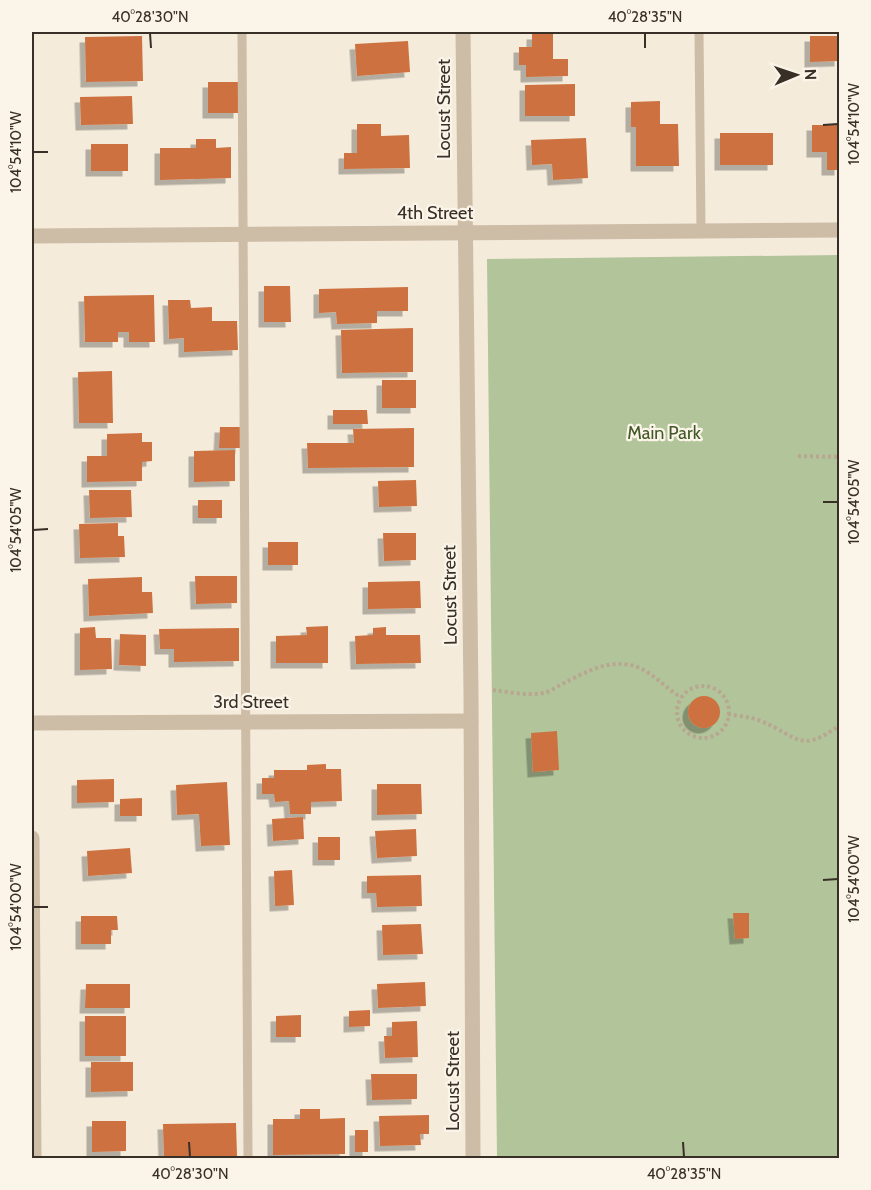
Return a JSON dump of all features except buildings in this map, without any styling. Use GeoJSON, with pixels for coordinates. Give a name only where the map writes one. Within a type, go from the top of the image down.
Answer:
{"type":"FeatureCollection","features":[{"type":"Feature","properties":{"kind":"street","name":"Locust Street"},"geometry":{"type":"LineString","coordinates":[[463,32],[471,721],[473,1158]]}},
{"type":"Feature","properties":{"kind":"street","name":"4th Street"},"geometry":{"type":"LineString","coordinates":[[32,236],[840,230]]}},
{"type":"Feature","properties":{"kind":"street","name":"3rd Street"},"geometry":{"type":"LineString","coordinates":[[32,723],[471,721]]}},
{"type":"Feature","properties":{"kind":"street"},"geometry":{"type":"LineString","coordinates":[[32,838],[34,1158]]}},
{"type":"Feature","properties":{"kind":"lane"},"geometry":{"type":"LineString","coordinates":[[242,32],[248,1158]]}},
{"type":"Feature","properties":{"kind":"lane"},"geometry":{"type":"LineString","coordinates":[[699,32],[701,231]]}},
{"type":"Feature","properties":{"kind":"path"},"geometry":{"type":"LineString","coordinates":[[798,456],[840,457]]}},
{"type":"Feature","properties":{"kind":"path"},"geometry":{"type":"LineString","coordinates":[[492,690],[519,694],[545,693],[592,669],[615,664],[632,666],[645,671],[672,693],[681,697]]}},
{"type":"Feature","properties":{"kind":"path"},"geometry":{"type":"LineString","coordinates":[[705,686],[714,689],[726,701],[728,714],[724,726],[718,733],[702,738],[691,735],[679,722],[677,714],[681,697],[696,687],[705,686]]}},
{"type":"Feature","properties":{"kind":"path"},"geometry":{"type":"LineString","coordinates":[[728,714],[761,721],[800,741],[813,741],[825,736],[840,725]]}},
{"type":"Feature","properties":{"kind":"green space","name":"Main Park"},"geometry":{"type":"Polygon","coordinates":[[[839,255],[839,1158],[497,1158],[487,259],[839,255]]]}}]}
